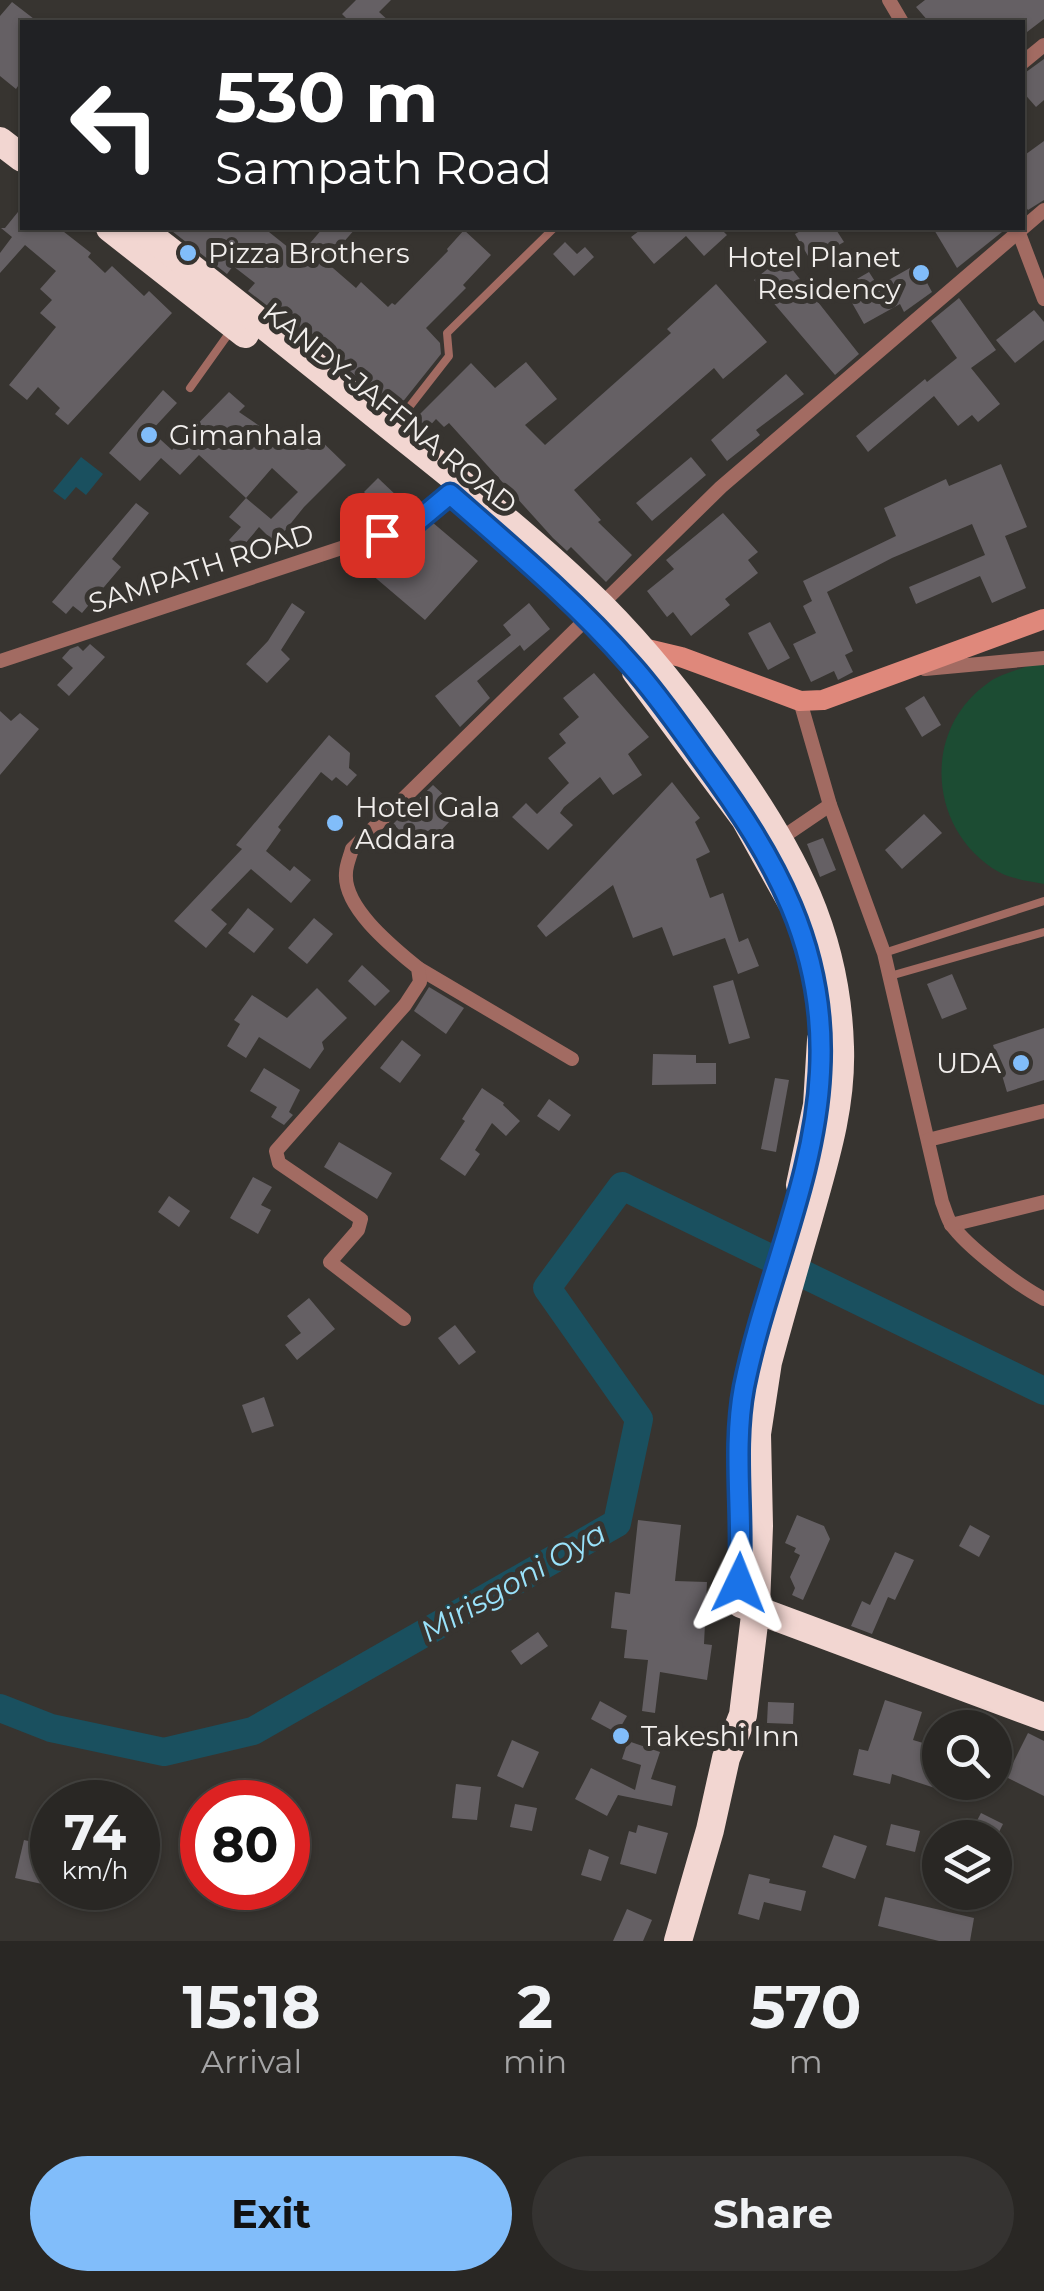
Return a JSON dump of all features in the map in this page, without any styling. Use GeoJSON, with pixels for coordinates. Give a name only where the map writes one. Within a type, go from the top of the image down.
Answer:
{"type":"FeatureCollection","features":[{"type":"Feature","properties":{"kind":"highway"},"geometry":{"type":"LineString","coordinates":[[0,118],[20,134]]}},
{"type":"Feature","properties":{"kind":"highway"},"geometry":{"type":"LineString","coordinates":[[0,140],[20,156]]}},
{"type":"Feature","properties":{"kind":"highway","name":"KANDY-JAFFNA ROAD"},"geometry":{"type":"LineString","coordinates":[[113,230],[206,292],[393,428],[593,612],[639,646],[688,706],[813,905],[829,957],[839,1028],[837,1110],[808,1188],[771,1319],[757,1434],[759,1526],[747,1605],[743,1715],[726,1758],[678,1941]]}},
{"type":"Feature","properties":{"kind":"highway","name":"KANDY-JAFFNA ROAD"},"geometry":{"type":"LineString","coordinates":[[142,230],[235,326],[456,488]]}},
{"type":"Feature","properties":{"kind":"highway","name":"KANDY-JAFFNA ROAD"},"geometry":{"type":"LineString","coordinates":[[593,612],[773,844]]}},
{"type":"Feature","properties":{"kind":"highway"},"geometry":{"type":"LineString","coordinates":[[747,1605],[1044,1717]]}},
{"type":"Feature","properties":{"kind":"street"},"geometry":{"type":"LineString","coordinates":[[572,1059],[418,968],[381,937],[349,895],[345,875],[352,849],[721,487],[1018,230],[1044,299]]}},
{"type":"Feature","properties":{"kind":"street","name":"SAMPATH ROAD"},"geometry":{"type":"LineString","coordinates":[[0,660],[414,524],[456,488]]}},
{"type":"Feature","properties":{"kind":"street"},"geometry":{"type":"LineString","coordinates":[[639,646],[800,700],[823,700],[1044,619]]}},
{"type":"Feature","properties":{"kind":"street"},"geometry":{"type":"LineString","coordinates":[[904,671],[1044,658]]}},
{"type":"Feature","properties":{"kind":"street"},"geometry":{"type":"LineString","coordinates":[[800,700],[830,806],[884,953],[942,1202],[952,1225],[1017,1282],[1044,1299]]}},
{"type":"Feature","properties":{"kind":"street"},"geometry":{"type":"LineString","coordinates":[[773,844],[830,806]]}},
{"type":"Feature","properties":{"kind":"street"},"geometry":{"type":"LineString","coordinates":[[404,1319],[330,1262],[358,1230],[361,1220],[279,1163],[276,1151],[406,1005],[420,982],[418,968]]}},
{"type":"Feature","properties":{"kind":"street"},"geometry":{"type":"LineString","coordinates":[[928,1140],[1044,1111]]}},
{"type":"Feature","properties":{"kind":"street"},"geometry":{"type":"LineString","coordinates":[[952,1225],[1044,1202]]}},
{"type":"Feature","properties":{"kind":"lane"},"geometry":{"type":"LineString","coordinates":[[393,428],[449,356],[447,333],[552,230]]}},
{"type":"Feature","properties":{"kind":"lane"},"geometry":{"type":"LineString","coordinates":[[190,388],[235,326]]}},
{"type":"Feature","properties":{"kind":"lane"},"geometry":{"type":"LineString","coordinates":[[884,953],[1044,901]]}},
{"type":"Feature","properties":{"kind":"lane"},"geometry":{"type":"LineString","coordinates":[[890,976],[1044,932]]}},
{"type":"Feature","properties":{"kind":"green space"},"geometry":{"type":"Polygon","coordinates":[[[1031,665],[1044,665],[1044,884],[999,872],[976,854],[958,832],[947,807],[942,780],[943,753],[951,727],[966,703],[992,680],[1031,665]]]}},
{"type":"Feature","properties":{"kind":"water"},"geometry":{"type":"Polygon","coordinates":[[[81,457],[103,474],[86,495],[76,487],[65,500],[53,491],[81,457]]]}},
{"type":"Feature","properties":{"kind":"building"},"geometry":{"type":"Polygon","coordinates":[[[356,0],[391,0],[379,12],[388,20],[348,20],[342,14],[356,0]]]}},
{"type":"Feature","properties":{"kind":"building"},"geometry":{"type":"Polygon","coordinates":[[[925,0],[1044,0],[1044,19],[1027,32],[1025,20],[927,20],[916,7],[925,0]]]}},
{"type":"Feature","properties":{"kind":"building"},"geometry":{"type":"Polygon","coordinates":[[[12,2],[35,20],[20,20],[20,83],[16,89],[0,76],[0,16],[12,2]]]}},
{"type":"Feature","properties":{"kind":"building"},"geometry":{"type":"Polygon","coordinates":[[[1044,59],[1044,100],[1036,107],[1025,94],[1025,73],[1044,59]]]}},
{"type":"Feature","properties":{"kind":"building"},"geometry":{"type":"Polygon","coordinates":[[[1044,141],[1044,200],[1028,210],[1025,206],[1025,155],[1044,141]]]}},
{"type":"Feature","properties":{"kind":"building"},"geometry":{"type":"Polygon","coordinates":[[[20,209],[20,230],[62,230],[91,253],[88,257],[105,273],[112,266],[144,296],[149,291],[172,313],[68,425],[55,414],[60,408],[38,387],[27,400],[9,385],[56,327],[40,313],[52,300],[40,289],[56,271],[25,245],[0,273],[0,253],[12,237],[1,228],[20,209]]]}},
{"type":"Feature","properties":{"kind":"building"},"geometry":{"type":"Polygon","coordinates":[[[171,230],[266,230],[299,256],[321,230],[354,230],[326,262],[356,288],[361,282],[388,307],[395,305],[464,230],[491,255],[463,285],[466,288],[426,328],[440,343],[441,354],[397,409],[309,339],[281,311],[278,314],[248,291],[255,283],[233,266],[227,274],[171,230]]]}},
{"type":"Feature","properties":{"kind":"building"},"geometry":{"type":"Polygon","coordinates":[[[640,230],[722,230],[727,235],[704,256],[686,236],[654,264],[631,237],[640,230]]]}},
{"type":"Feature","properties":{"kind":"building"},"geometry":{"type":"Polygon","coordinates":[[[802,230],[836,230],[844,242],[811,261],[795,234],[802,230]]]}},
{"type":"Feature","properties":{"kind":"building"},"geometry":{"type":"Polygon","coordinates":[[[934,230],[1004,230],[957,268],[934,230]]]}},
{"type":"Feature","properties":{"kind":"building"},"geometry":{"type":"Polygon","coordinates":[[[565,242],[577,254],[585,247],[594,257],[574,276],[553,254],[565,242]]]}},
{"type":"Feature","properties":{"kind":"building"},"geometry":{"type":"Polygon","coordinates":[[[776,262],[782,270],[788,264],[859,354],[835,375],[754,280],[776,262]]]}},
{"type":"Feature","properties":{"kind":"building"},"geometry":{"type":"Polygon","coordinates":[[[917,264],[932,292],[904,312],[900,304],[864,324],[843,287],[869,272],[878,286],[917,264]]]}},
{"type":"Feature","properties":{"kind":"building"},"geometry":{"type":"Polygon","coordinates":[[[716,284],[767,342],[723,379],[714,368],[574,490],[601,520],[598,522],[632,555],[606,582],[571,547],[567,551],[553,538],[449,423],[444,427],[436,419],[426,430],[415,419],[471,363],[495,388],[526,362],[557,399],[525,425],[545,445],[671,333],[667,329],[716,284]]]}},
{"type":"Feature","properties":{"kind":"building"},"geometry":{"type":"Polygon","coordinates":[[[959,298],[996,350],[971,368],[1000,404],[978,422],[972,415],[958,426],[934,396],[868,452],[856,436],[957,358],[931,321],[959,298]]]}},
{"type":"Feature","properties":{"kind":"building"},"geometry":{"type":"Polygon","coordinates":[[[1034,310],[1044,322],[1044,340],[1015,363],[996,340],[1034,310]]]}},
{"type":"Feature","properties":{"kind":"building"},"geometry":{"type":"Polygon","coordinates":[[[786,374],[804,394],[756,430],[760,435],[727,461],[711,440],[786,374]]]}},
{"type":"Feature","properties":{"kind":"building"},"geometry":{"type":"Polygon","coordinates":[[[163,390],[177,403],[151,431],[172,450],[229,392],[245,406],[239,412],[280,440],[285,435],[296,443],[309,429],[346,465],[275,543],[259,527],[240,550],[229,540],[241,527],[229,517],[246,498],[199,455],[180,475],[161,458],[140,481],[109,453],[163,390]],[[272,468],[246,498],[271,519],[298,492],[272,468]]]}},
{"type":"Feature","properties":{"kind":"building"},"geometry":{"type":"Polygon","coordinates":[[[691,457],[706,475],[652,521],[636,503],[691,457]]]}},
{"type":"Feature","properties":{"kind":"building"},"geometry":{"type":"Polygon","coordinates":[[[1001,464],[1027,527],[1005,536],[1026,588],[992,603],[980,576],[916,604],[909,587],[985,555],[972,524],[892,558],[827,592],[853,651],[845,655],[853,672],[838,680],[834,671],[811,682],[793,644],[816,633],[803,606],[812,601],[803,581],[896,536],[884,508],[946,479],[949,486],[1001,464]]]}},
{"type":"Feature","properties":{"kind":"building"},"geometry":{"type":"Polygon","coordinates":[[[378,478],[399,498],[385,512],[364,492],[378,478]]]}},
{"type":"Feature","properties":{"kind":"building"},"geometry":{"type":"Polygon","coordinates":[[[136,503],[149,513],[112,559],[121,567],[82,613],[73,606],[66,614],[52,602],[136,503]]]}},
{"type":"Feature","properties":{"kind":"building"},"geometry":{"type":"Polygon","coordinates":[[[723,513],[758,552],[748,560],[758,573],[725,599],[730,605],[691,636],[673,612],[667,617],[647,591],[674,569],[666,560],[723,513]]]}},
{"type":"Feature","properties":{"kind":"building"},"geometry":{"type":"Polygon","coordinates":[[[432,522],[478,561],[425,620],[351,557],[418,534],[432,522]]]}},
{"type":"Feature","properties":{"kind":"building"},"geometry":{"type":"Polygon","coordinates":[[[292,603],[305,612],[281,650],[290,659],[267,683],[246,664],[268,641],[292,603]]]}},
{"type":"Feature","properties":{"kind":"building"},"geometry":{"type":"Polygon","coordinates":[[[529,603],[550,629],[524,651],[520,645],[477,681],[490,698],[460,727],[435,696],[511,635],[503,625],[529,603]]]}},
{"type":"Feature","properties":{"kind":"building"},"geometry":{"type":"Polygon","coordinates":[[[770,622],[790,658],[768,670],[748,633],[770,622]]]}},
{"type":"Feature","properties":{"kind":"building"},"geometry":{"type":"Polygon","coordinates":[[[90,644],[105,657],[69,696],[57,685],[73,668],[62,658],[70,649],[78,646],[83,651],[90,644]]]}},
{"type":"Feature","properties":{"kind":"building"},"geometry":{"type":"Polygon","coordinates":[[[594,673],[649,737],[628,754],[642,775],[613,795],[600,777],[564,807],[560,813],[573,825],[548,850],[512,817],[526,803],[537,814],[569,783],[548,758],[566,743],[559,734],[579,717],[563,698],[594,673]]]}},
{"type":"Feature","properties":{"kind":"building"},"geometry":{"type":"Polygon","coordinates":[[[924,696],[941,725],[922,737],[905,708],[924,696]]]}},
{"type":"Feature","properties":{"kind":"building"},"geometry":{"type":"Polygon","coordinates":[[[0,711],[11,721],[20,713],[39,729],[0,775],[0,711]]]}},
{"type":"Feature","properties":{"kind":"building"},"geometry":{"type":"Polygon","coordinates":[[[329,735],[350,753],[349,768],[357,775],[347,786],[321,772],[278,827],[281,830],[266,851],[290,871],[294,866],[311,880],[291,903],[251,869],[211,910],[227,924],[206,948],[174,921],[242,849],[236,845],[329,735]]]}},
{"type":"Feature","properties":{"kind":"building"},"geometry":{"type":"Polygon","coordinates":[[[672,782],[700,818],[695,822],[710,852],[696,859],[710,898],[723,893],[739,942],[748,938],[759,966],[738,974],[725,938],[673,956],[662,927],[633,938],[613,885],[546,937],[537,926],[672,782]]]}},
{"type":"Feature","properties":{"kind":"building"},"geometry":{"type":"Polygon","coordinates":[[[433,785],[447,798],[440,805],[451,815],[449,822],[435,837],[428,831],[415,845],[393,824],[433,785]]]}},
{"type":"Feature","properties":{"kind":"building"},"geometry":{"type":"Polygon","coordinates":[[[924,814],[942,833],[902,869],[885,850],[924,814]]]}},
{"type":"Feature","properties":{"kind":"building"},"geometry":{"type":"Polygon","coordinates":[[[823,838],[836,870],[820,877],[807,844],[823,838]]]}},
{"type":"Feature","properties":{"kind":"building"},"geometry":{"type":"Polygon","coordinates":[[[248,908],[274,929],[254,953],[228,933],[248,908]]]}},
{"type":"Feature","properties":{"kind":"building"},"geometry":{"type":"Polygon","coordinates":[[[314,918],[333,934],[307,964],[288,948],[314,918]]]}},
{"type":"Feature","properties":{"kind":"building"},"geometry":{"type":"Polygon","coordinates":[[[362,965],[390,991],[375,1006],[348,981],[362,965]]]}},
{"type":"Feature","properties":{"kind":"building"},"geometry":{"type":"Polygon","coordinates":[[[952,974],[967,1009],[942,1019],[927,984],[952,974]]]}},
{"type":"Feature","properties":{"kind":"building"},"geometry":{"type":"Polygon","coordinates":[[[733,980],[750,1038],[729,1044],[713,986],[733,980]]]}},
{"type":"Feature","properties":{"kind":"building"},"geometry":{"type":"Polygon","coordinates":[[[429,987],[464,1008],[446,1034],[414,1011],[429,987]]]}},
{"type":"Feature","properties":{"kind":"building"},"geometry":{"type":"Polygon","coordinates":[[[317,988],[347,1018],[322,1042],[324,1049],[310,1069],[259,1037],[246,1058],[227,1046],[240,1024],[234,1020],[252,995],[287,1018],[317,988]]]}},
{"type":"Feature","properties":{"kind":"building","name":"UDA"},"geometry":{"type":"Polygon","coordinates":[[[1044,1028],[1044,1080],[1007,1092],[993,1045],[1044,1028]]]}},
{"type":"Feature","properties":{"kind":"building"},"geometry":{"type":"Polygon","coordinates":[[[402,1040],[421,1055],[400,1083],[380,1068],[402,1040]]]}},
{"type":"Feature","properties":{"kind":"building"},"geometry":{"type":"Polygon","coordinates":[[[653,1054],[696,1055],[696,1063],[716,1063],[716,1084],[652,1085],[653,1054]]]}},
{"type":"Feature","properties":{"kind":"building"},"geometry":{"type":"Polygon","coordinates":[[[264,1068],[300,1090],[289,1112],[293,1115],[284,1125],[271,1117],[277,1107],[250,1091],[264,1068]]]}},
{"type":"Feature","properties":{"kind":"building"},"geometry":{"type":"Polygon","coordinates":[[[775,1078],[789,1080],[776,1152],[761,1149],[775,1078]]]}},
{"type":"Feature","properties":{"kind":"building"},"geometry":{"type":"Polygon","coordinates":[[[482,1088],[504,1103],[520,1121],[506,1136],[492,1123],[475,1150],[480,1154],[465,1176],[440,1159],[482,1088]]]}},
{"type":"Feature","properties":{"kind":"building"},"geometry":{"type":"Polygon","coordinates":[[[549,1099],[571,1115],[559,1131],[537,1116],[549,1099]]]}},
{"type":"Feature","properties":{"kind":"building"},"geometry":{"type":"Polygon","coordinates":[[[339,1142],[392,1173],[377,1199],[324,1167],[339,1142]]]}},
{"type":"Feature","properties":{"kind":"building"},"geometry":{"type":"Polygon","coordinates":[[[253,1177],[272,1187],[261,1205],[271,1210],[258,1234],[230,1218],[253,1177]]]}},
{"type":"Feature","properties":{"kind":"building"},"geometry":{"type":"Polygon","coordinates":[[[169,1196],[190,1211],[179,1227],[158,1212],[169,1196]]]}},
{"type":"Feature","properties":{"kind":"building"},"geometry":{"type":"Polygon","coordinates":[[[309,1298],[335,1329],[297,1360],[285,1345],[301,1333],[287,1316],[309,1298]]]}},
{"type":"Feature","properties":{"kind":"building"},"geometry":{"type":"Polygon","coordinates":[[[455,1325],[476,1352],[459,1365],[438,1338],[455,1325]]]}},
{"type":"Feature","properties":{"kind":"building"},"geometry":{"type":"Polygon","coordinates":[[[264,1397],[274,1426],[252,1433],[242,1405],[264,1397]]]}},
{"type":"Feature","properties":{"kind":"building"},"geometry":{"type":"Polygon","coordinates":[[[797,1515],[824,1526],[830,1539],[803,1600],[792,1595],[795,1588],[790,1577],[800,1555],[785,1543],[797,1515]]]}},
{"type":"Feature","properties":{"kind":"building"},"geometry":{"type":"Polygon","coordinates":[[[638,1520],[681,1525],[675,1581],[707,1582],[704,1644],[712,1645],[707,1680],[660,1672],[655,1713],[642,1711],[648,1660],[624,1658],[627,1630],[611,1628],[615,1592],[630,1594],[638,1520]]]}},
{"type":"Feature","properties":{"kind":"building"},"geometry":{"type":"Polygon","coordinates":[[[970,1525],[990,1536],[979,1557],[959,1546],[970,1525]]]}},
{"type":"Feature","properties":{"kind":"building"},"geometry":{"type":"Polygon","coordinates":[[[895,1552],[914,1560],[895,1600],[888,1597],[872,1634],[851,1626],[862,1601],[870,1605],[895,1552]]]}},
{"type":"Feature","properties":{"kind":"building"},"geometry":{"type":"Polygon","coordinates":[[[538,1632],[548,1646],[521,1665],[511,1651],[538,1632]]]}},
{"type":"Feature","properties":{"kind":"building"},"geometry":{"type":"Polygon","coordinates":[[[885,1700],[922,1712],[913,1740],[922,1743],[922,1784],[892,1774],[890,1784],[853,1775],[859,1749],[868,1751],[885,1700]]]}},
{"type":"Feature","properties":{"kind":"building"},"geometry":{"type":"Polygon","coordinates":[[[600,1701],[627,1716],[617,1733],[591,1719],[600,1701]]]}},
{"type":"Feature","properties":{"kind":"building"},"geometry":{"type":"Polygon","coordinates":[[[768,1702],[794,1703],[793,1724],[767,1723],[768,1702]]]}},
{"type":"Feature","properties":{"kind":"building"},"geometry":{"type":"Polygon","coordinates":[[[1028,1733],[1044,1741],[1044,1796],[1012,1780],[1012,1765],[1028,1733]]]}},
{"type":"Feature","properties":{"kind":"building"},"geometry":{"type":"Polygon","coordinates":[[[512,1740],[539,1752],[523,1788],[497,1776],[512,1740]]]}},
{"type":"Feature","properties":{"kind":"building"},"geometry":{"type":"Polygon","coordinates":[[[628,1741],[660,1752],[651,1779],[676,1786],[672,1806],[618,1795],[607,1816],[575,1799],[591,1768],[635,1790],[641,1765],[622,1759],[628,1741]]]}},
{"type":"Feature","properties":{"kind":"building"},"geometry":{"type":"Polygon","coordinates":[[[456,1784],[481,1787],[477,1820],[452,1818],[456,1784]]]}},
{"type":"Feature","properties":{"kind":"building"},"geometry":{"type":"Polygon","coordinates":[[[515,1804],[537,1808],[532,1831],[510,1827],[515,1804]]]}},
{"type":"Feature","properties":{"kind":"building"},"geometry":{"type":"Polygon","coordinates":[[[891,1824],[920,1831],[915,1852],[886,1845],[891,1824]]]}},
{"type":"Feature","properties":{"kind":"building"},"geometry":{"type":"Polygon","coordinates":[[[638,1825],[668,1833],[656,1874],[620,1864],[629,1831],[636,1833],[638,1825]]]}},
{"type":"Feature","properties":{"kind":"building"},"geometry":{"type":"Polygon","coordinates":[[[834,1835],[867,1846],[855,1879],[822,1867],[834,1835]]]}},
{"type":"Feature","properties":{"kind":"building"},"geometry":{"type":"Polygon","coordinates":[[[24,1840],[30,1841],[30,1881],[15,1878],[24,1840]]]}},
{"type":"Feature","properties":{"kind":"building"},"geometry":{"type":"Polygon","coordinates":[[[589,1849],[609,1857],[601,1881],[581,1875],[589,1849]]]}},
{"type":"Feature","properties":{"kind":"building"},"geometry":{"type":"Polygon","coordinates":[[[749,1874],[806,1891],[801,1911],[764,1902],[759,1920],[738,1914],[749,1874]]]}},
{"type":"Feature","properties":{"kind":"building"},"geometry":{"type":"Polygon","coordinates":[[[885,1897],[922,1906],[922,1910],[974,1918],[970,1941],[939,1941],[878,1926],[885,1897]]]}},
{"type":"Feature","properties":{"kind":"building"},"geometry":{"type":"Polygon","coordinates":[[[627,1909],[652,1920],[643,1941],[613,1941],[627,1909]]]}},
{"type":"Feature","properties":{"kind":"waterway","name":"Mirisgoni Oya"},"geometry":{"type":"LineString","coordinates":[[0,1708],[51,1728],[164,1752],[253,1731],[617,1523],[639,1419],[547,1288],[622,1186],[1044,1391]]}},
{"type":"Feature","properties":{"kind":"place","name":"Pizza Brothers"},"geometry":{"type":"Point","coordinates":[188,253]}},
{"type":"Feature","properties":{"kind":"place","name":"Hotel Planet Residency"},"geometry":{"type":"Point","coordinates":[921,273]}},
{"type":"Feature","properties":{"kind":"place","name":"Gimanhala"},"geometry":{"type":"Point","coordinates":[149,435]}},
{"type":"Feature","properties":{"kind":"place","name":"Hotel Gala Addara"},"geometry":{"type":"Point","coordinates":[335,823]}},
{"type":"Feature","properties":{"kind":"place","name":"UDA"},"geometry":{"type":"Point","coordinates":[1021,1063]}},
{"type":"Feature","properties":{"kind":"place","name":"Takeshi Inn"},"geometry":{"type":"Point","coordinates":[621,1736]}},
{"type":"Feature","properties":{"kind":"route"},"geometry":{"type":"LineString","coordinates":[[382,535],[414,524],[450,494],[547,578],[634,669],[726,791],[776,870],[804,936],[819,1006],[820,1078],[808,1153],[744,1391],[739,1434],[739,1583]]}}]}
